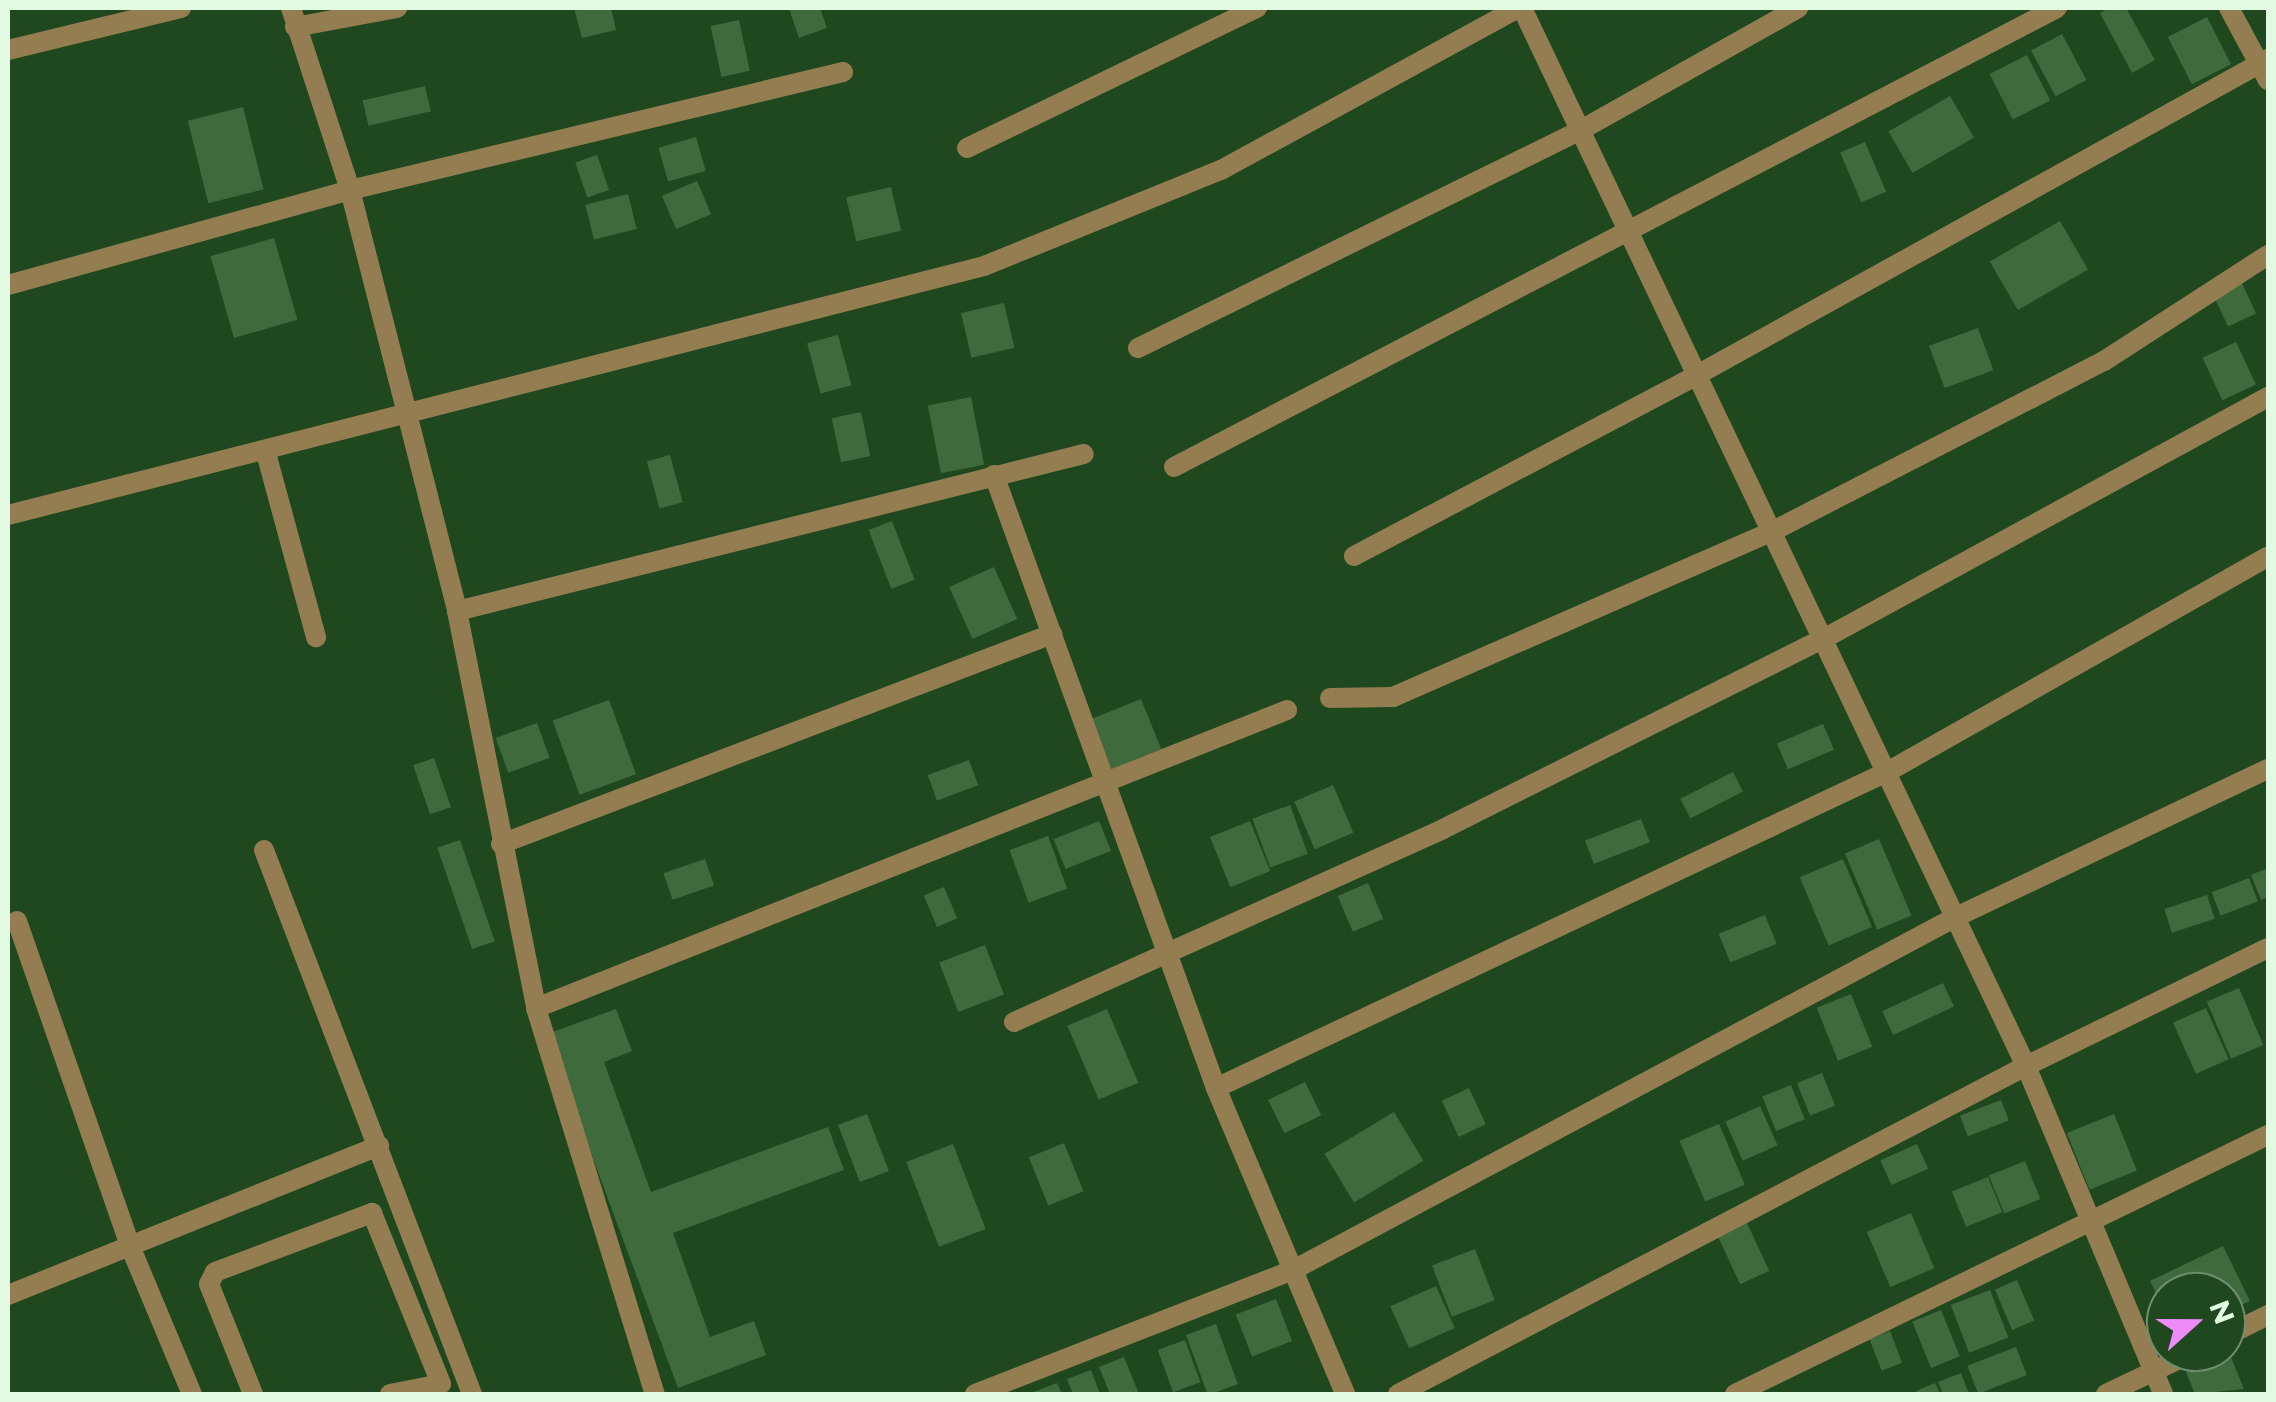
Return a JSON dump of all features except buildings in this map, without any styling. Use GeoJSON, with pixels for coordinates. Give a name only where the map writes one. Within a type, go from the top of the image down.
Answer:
{"type":"FeatureCollection","features":[{"type":"Feature","properties":{"kind":"street"},"geometry":{"type":"LineString","coordinates":[[8,50],[180,8]]}},
{"type":"Feature","properties":{"kind":"street"},"geometry":{"type":"LineString","coordinates":[[397,8],[293,17],[350,190],[402,413],[458,612],[536,1008],[655,1394]]}},
{"type":"Feature","properties":{"kind":"street"},"geometry":{"type":"LineString","coordinates":[[967,148],[1258,8]]}},
{"type":"Feature","properties":{"kind":"street"},"geometry":{"type":"LineString","coordinates":[[8,515],[266,453],[402,413],[984,266],[1222,170],[1520,8],[1889,771],[2026,1066],[2088,1224],[2146,1356]]}},
{"type":"Feature","properties":{"kind":"street"},"geometry":{"type":"LineString","coordinates":[[1138,348],[1581,130],[1798,8]]}},
{"type":"Feature","properties":{"kind":"street"},"geometry":{"type":"LineString","coordinates":[[1174,467],[2057,8]]}},
{"type":"Feature","properties":{"kind":"street"},"geometry":{"type":"LineString","coordinates":[[1354,556],[2266,68],[2230,8]]}},
{"type":"Feature","properties":{"kind":"street"},"geometry":{"type":"LineString","coordinates":[[8,285],[350,190],[844,72]]}},
{"type":"Feature","properties":{"kind":"street"},"geometry":{"type":"LineString","coordinates":[[1330,698],[1393,697],[1773,531],[2104,362],[2268,255]]}},
{"type":"Feature","properties":{"kind":"street"},"geometry":{"type":"LineString","coordinates":[[1014,1022],[1443,829],[1825,638],[2268,397]]}},
{"type":"Feature","properties":{"kind":"street"},"geometry":{"type":"LineString","coordinates":[[266,453],[316,636]]}},
{"type":"Feature","properties":{"kind":"street"},"geometry":{"type":"LineString","coordinates":[[458,612],[1084,454]]}},
{"type":"Feature","properties":{"kind":"street"},"geometry":{"type":"LineString","coordinates":[[994,476],[1216,1088],[1296,1269],[1345,1394]]}},
{"type":"Feature","properties":{"kind":"street"},"geometry":{"type":"LineString","coordinates":[[1216,1088],[1889,771],[2268,557]]}},
{"type":"Feature","properties":{"kind":"street"},"geometry":{"type":"LineString","coordinates":[[501,844],[1052,634]]}},
{"type":"Feature","properties":{"kind":"street"},"geometry":{"type":"LineString","coordinates":[[536,1008],[1107,786],[1287,710]]}},
{"type":"Feature","properties":{"kind":"street"},"geometry":{"type":"LineString","coordinates":[[975,1394],[1296,1269],[1956,917],[2268,769]]}},
{"type":"Feature","properties":{"kind":"street"},"geometry":{"type":"LineString","coordinates":[[264,850],[472,1394]]}},
{"type":"Feature","properties":{"kind":"street"},"geometry":{"type":"LineString","coordinates":[[17,921],[130,1246],[192,1394]]}},
{"type":"Feature","properties":{"kind":"street"},"geometry":{"type":"LineString","coordinates":[[1398,1394],[2026,1066],[2268,948]]}},
{"type":"Feature","properties":{"kind":"street"},"geometry":{"type":"LineString","coordinates":[[1735,1394],[2268,1135]]}},
{"type":"Feature","properties":{"kind":"street"},"geometry":{"type":"LineString","coordinates":[[8,1296],[379,1146]]}},
{"type":"Feature","properties":{"kind":"street"},"geometry":{"type":"LineString","coordinates":[[253,1394],[209,1284],[214,1272],[372,1213],[441,1384],[390,1394]]}},
{"type":"Feature","properties":{"kind":"street"},"geometry":{"type":"LineString","coordinates":[[392,1262],[418,1252]]}},
{"type":"Feature","properties":{"kind":"street"},"geometry":{"type":"LineString","coordinates":[[433,1364],[457,1354]]}},
{"type":"Feature","properties":{"kind":"street"},"geometry":{"type":"LineString","coordinates":[[2106,1394],[2153,1372],[2163,1394]]}}]}
